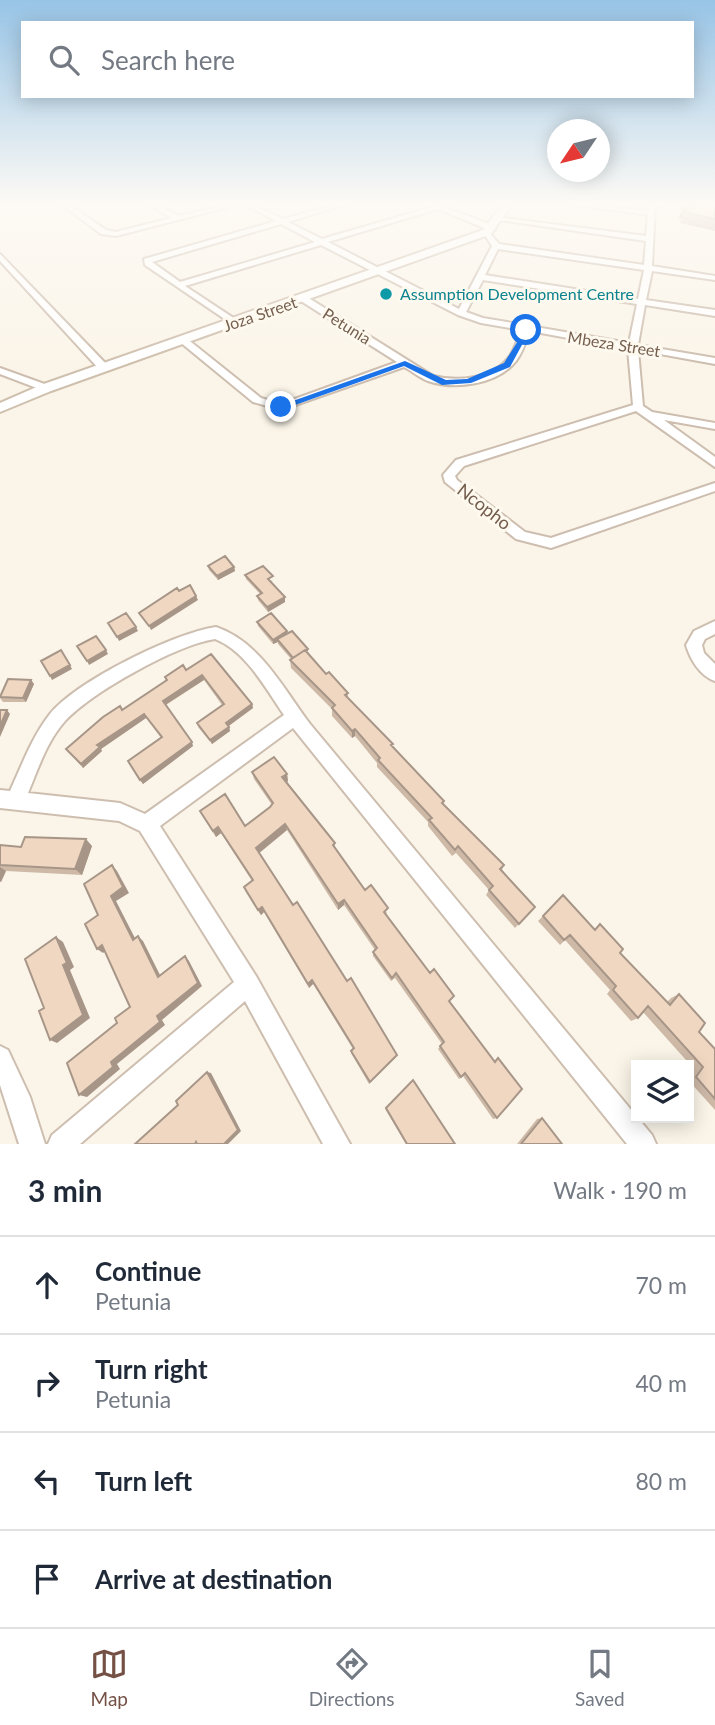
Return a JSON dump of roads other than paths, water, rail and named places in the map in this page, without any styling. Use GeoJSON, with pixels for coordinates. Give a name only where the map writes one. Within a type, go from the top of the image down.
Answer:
{"type":"FeatureCollection","features":[{"type":"Feature","properties":{"kind":"street"},"geometry":{"type":"LineString","coordinates":[[1,257],[104,368]]}},
{"type":"Feature","properties":{"kind":"street"},"geometry":{"type":"LineString","coordinates":[[159,257],[147,261],[235,323]]}},
{"type":"Feature","properties":{"kind":"street"},"geometry":{"type":"LineString","coordinates":[[179,285],[272,257]]}},
{"type":"Feature","properties":{"kind":"street","name":"Mbeza Street"},"geometry":{"type":"LineString","coordinates":[[354,257],[461,313],[526,330],[715,361]]}},
{"type":"Feature","properties":{"kind":"street","name":"Joza Street"},"geometry":{"type":"LineString","coordinates":[[0,408],[46,388],[304,299],[415,257]]}},
{"type":"Feature","properties":{"kind":"street"},"geometry":{"type":"LineString","coordinates":[[461,313],[490,257]]}},
{"type":"Feature","properties":{"kind":"street"},"geometry":{"type":"LineString","coordinates":[[568,257],[715,278]]}},
{"type":"Feature","properties":{"kind":"street"},"geometry":{"type":"LineString","coordinates":[[649,257],[633,347],[643,411],[715,463]]}},
{"type":"Feature","properties":{"kind":"street"},"geometry":{"type":"LineString","coordinates":[[481,277],[715,313]]}},
{"type":"Feature","properties":{"kind":"street","name":"Petunia"},"geometry":{"type":"LineString","coordinates":[[304,299],[405,363],[445,383],[468,381],[507,365],[526,330]]}},
{"type":"Feature","properties":{"kind":"street"},"geometry":{"type":"LineString","coordinates":[[183,340],[268,406],[281,407],[316,397],[405,363]]}},
{"type":"Feature","properties":{"kind":"street"},"geometry":{"type":"LineString","coordinates":[[0,371],[46,388]]}},
{"type":"Feature","properties":{"kind":"street"},"geometry":{"type":"LineString","coordinates":[[643,411],[715,426]]}},
{"type":"Feature","properties":{"kind":"street","name":"Ncopho"},"geometry":{"type":"LineString","coordinates":[[643,411],[460,463],[449,475],[451,482],[521,536],[551,543],[715,487]]}},
{"type":"Feature","properties":{"kind":"street"},"geometry":{"type":"LineString","coordinates":[[715,627],[699,635],[694,645],[697,656],[715,674]]}},
{"type":"Feature","properties":{"kind":"street"},"geometry":{"type":"LineString","coordinates":[[337,1144],[248,984],[147,824],[120,812],[8,800],[60,714],[185,639],[206,633],[218,634],[239,644],[295,717],[643,1144]]}},
{"type":"Feature","properties":{"kind":"street"},"geometry":{"type":"LineString","coordinates":[[147,824],[295,717]]}},
{"type":"Feature","properties":{"kind":"street"},"geometry":{"type":"LineString","coordinates":[[61,1144],[248,984]]}},
{"type":"Feature","properties":{"kind":"street"},"geometry":{"type":"LineString","coordinates":[[0,1058],[18,1097],[32,1144]]}},
{"type":"Feature","properties":{"kind":"place","name":"Assumption Development Centre"},"geometry":{"type":"Point","coordinates":[386,294]}}]}
